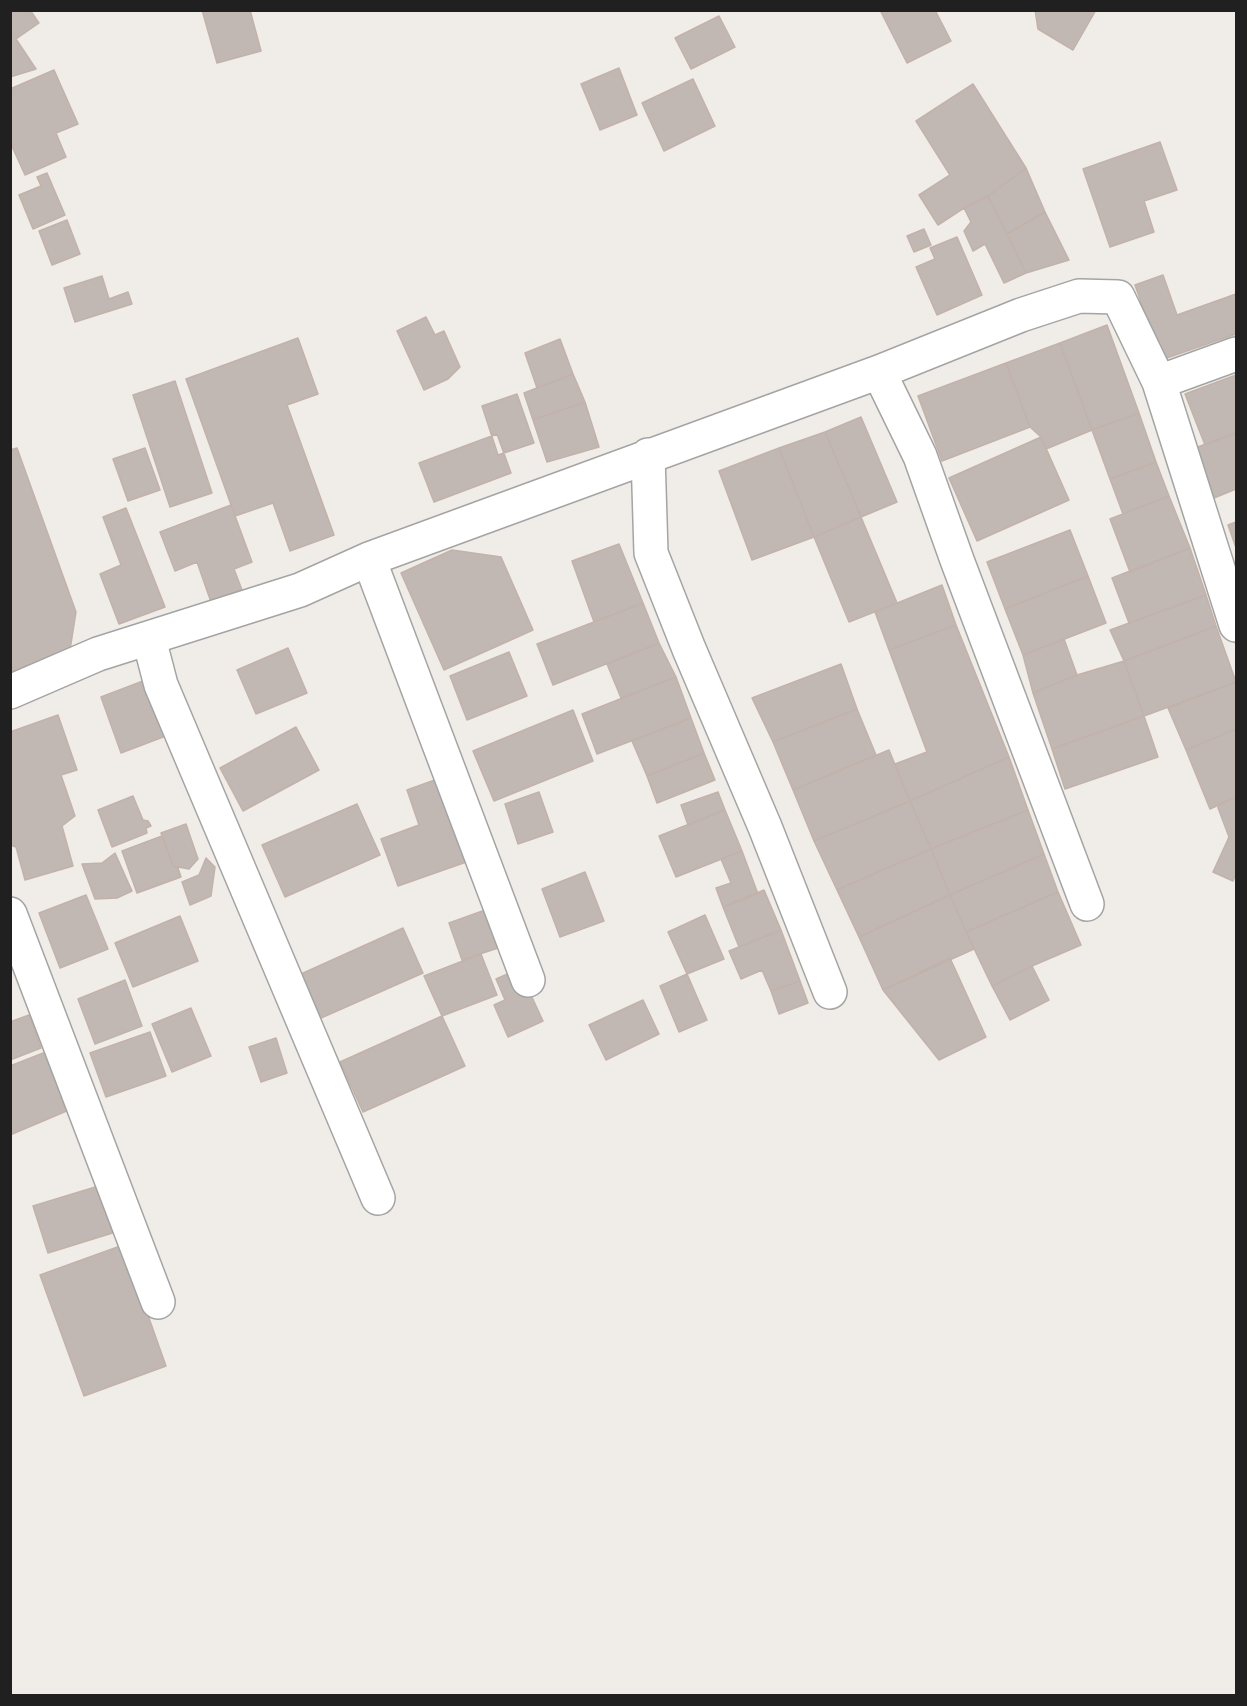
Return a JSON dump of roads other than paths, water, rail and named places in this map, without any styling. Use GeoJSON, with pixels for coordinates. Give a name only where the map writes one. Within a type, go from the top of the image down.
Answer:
{"type":"FeatureCollection","features":[{"type":"Feature","properties":{"kind":"street"},"geometry":{"type":"LineString","coordinates":[[10,692],[98,654],[300,590],[369,559],[879,372],[1021,315],[1079,296],[1118,297],[1159,382],[1236,625]]}},
{"type":"Feature","properties":{"kind":"street"},"geometry":{"type":"LineString","coordinates":[[1159,382],[1236,354]]}},
{"type":"Feature","properties":{"kind":"street"},"geometry":{"type":"LineString","coordinates":[[879,372],[920,456],[1087,904]]}},
{"type":"Feature","properties":{"kind":"street"},"geometry":{"type":"LineString","coordinates":[[648,455],[651,553],[830,992]]}},
{"type":"Feature","properties":{"kind":"street"},"geometry":{"type":"LineString","coordinates":[[369,559],[528,980]]}},
{"type":"Feature","properties":{"kind":"street"},"geometry":{"type":"LineString","coordinates":[[149,639],[161,685],[378,1198]]}},
{"type":"Feature","properties":{"kind":"street"},"geometry":{"type":"LineString","coordinates":[[10,914],[158,1302]]}}]}
